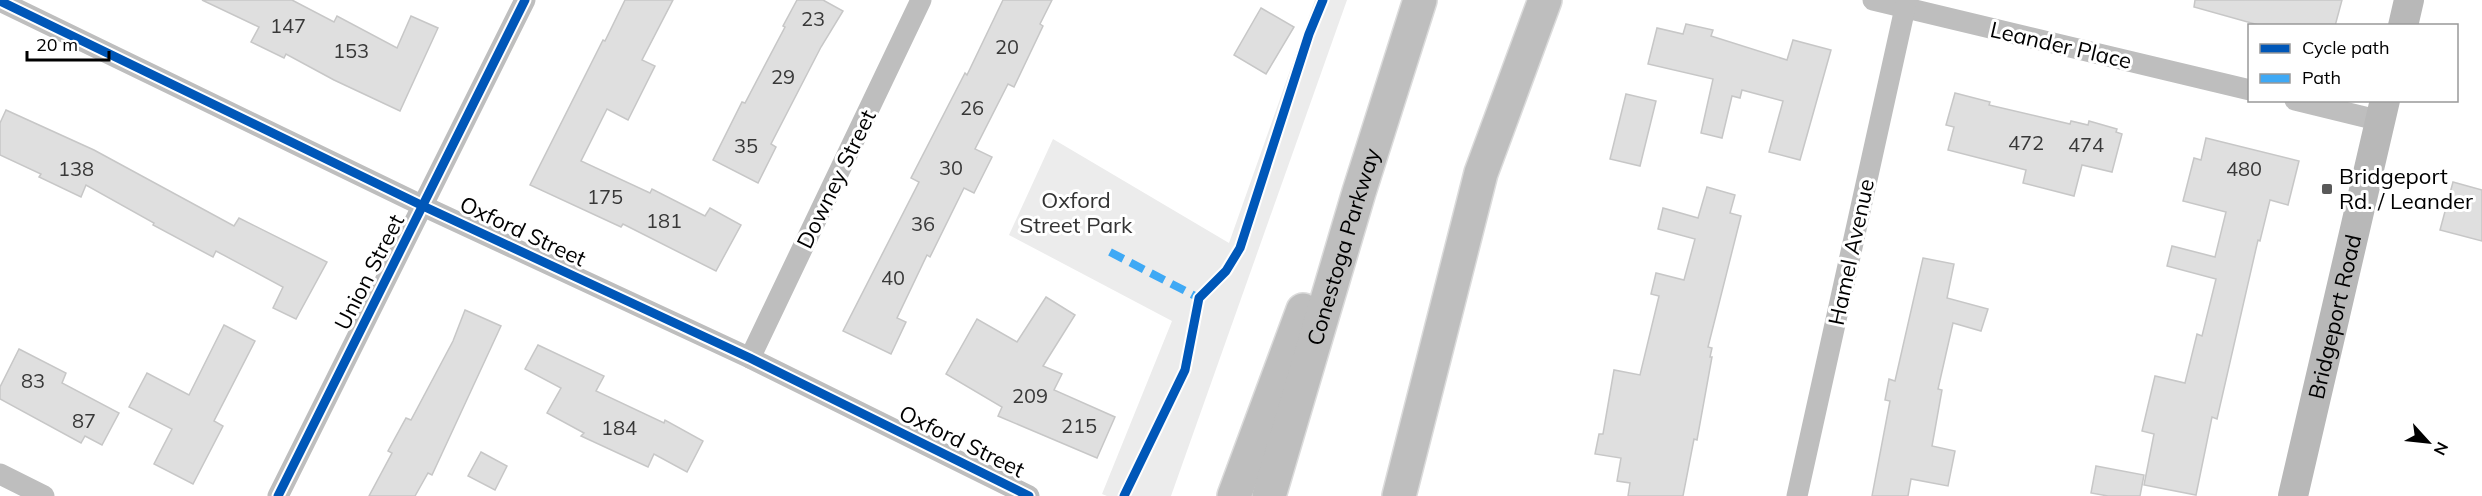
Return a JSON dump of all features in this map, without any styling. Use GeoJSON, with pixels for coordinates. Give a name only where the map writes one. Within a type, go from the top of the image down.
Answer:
{"type":"FeatureCollection","features":[{"type":"Feature","properties":{"kind":"highway","name":"Conestoga Parkway"},"geometry":{"type":"LineString","coordinates":[[1269,496],[1359,192],[1420,0]]}},
{"type":"Feature","properties":{"kind":"highway"},"geometry":{"type":"LineString","coordinates":[[1399,496],[1481,173],[1545,0]]}},
{"type":"Feature","properties":{"kind":"highway"},"geometry":{"type":"LineString","coordinates":[[1234,496],[1304,306],[1359,192]]}},
{"type":"Feature","properties":{"kind":"main road"},"geometry":{"type":"LineString","coordinates":[[2403,24],[2409,0]]}},
{"type":"Feature","properties":{"kind":"main road","name":"Bridgeport Road"},"geometry":{"type":"LineString","coordinates":[[2293,496],[2383,111]]}},
{"type":"Feature","properties":{"kind":"street","name":"Union Street"},"geometry":{"type":"LineString","coordinates":[[278,496],[525,0]]}},
{"type":"Feature","properties":{"kind":"street","name":"Downey Street"},"geometry":{"type":"LineString","coordinates":[[750,358],[921,0]]}},
{"type":"Feature","properties":{"kind":"street","name":"Leander Place"},"geometry":{"type":"LineString","coordinates":[[1873,0],[2248,90]]}},
{"type":"Feature","properties":{"kind":"street","name":"Oxford Street"},"geometry":{"type":"LineString","coordinates":[[0,1],[423,206],[750,358],[1029,496]]}},
{"type":"Feature","properties":{"kind":"street","name":"Hamel Avenue"},"geometry":{"type":"LineString","coordinates":[[1797,496],[1905,8]]}},
{"type":"Feature","properties":{"kind":"street"},"geometry":{"type":"LineString","coordinates":[[2311,102],[2383,111]]}},
{"type":"Feature","properties":{"kind":"street"},"geometry":{"type":"LineString","coordinates":[[0,474],[44,496]]}},
{"type":"Feature","properties":{"kind":"green space","name":"Oxford Street Park"},"geometry":{"type":"Polygon","coordinates":[[[1315,0],[1347,0],[1171,496],[1107,496],[1102,494],[1172,321],[1009,235],[1053,139],[1229,243],[1315,0]]]}},
{"type":"Feature","properties":{"kind":"building"},"geometry":{"type":"Polygon","coordinates":[[[202,0],[292,0],[334,22],[337,16],[397,48],[411,16],[438,28],[400,111],[286,54],[284,58],[251,42],[259,27],[202,0]]]}},
{"type":"Feature","properties":{"kind":"building"},"geometry":{"type":"Polygon","coordinates":[[[625,0],[673,0],[642,60],[655,66],[628,120],[607,109],[581,161],[650,193],[652,189],[705,216],[710,208],[741,225],[716,271],[623,224],[621,227],[530,185],[625,0]]]}},
{"type":"Feature","properties":{"kind":"building"},"geometry":{"type":"Polygon","coordinates":[[[797,0],[823,0],[843,11],[821,47],[771,144],[776,147],[758,183],[713,160],[742,102],[745,103],[785,27],[783,26],[797,0]]]}},
{"type":"Feature","properties":{"kind":"building"},"geometry":{"type":"Polygon","coordinates":[[[1003,0],[1052,0],[1040,24],[1043,26],[1014,87],[1008,84],[975,149],[992,157],[974,193],[964,188],[930,257],[927,255],[897,318],[906,322],[891,354],[843,331],[919,182],[911,178],[965,73],[967,75],[1003,0]]]}},
{"type":"Feature","properties":{"kind":"building"},"geometry":{"type":"Polygon","coordinates":[[[2195,0],[2342,0],[2336,24],[2255,24],[2194,7],[2195,0]]]}},
{"type":"Feature","properties":{"kind":"building"},"geometry":{"type":"Polygon","coordinates":[[[1261,8],[1294,27],[1266,74],[1234,55],[1261,8]]]}},
{"type":"Feature","properties":{"kind":"building"},"geometry":{"type":"Polygon","coordinates":[[[1686,24],[1713,30],[1711,36],[1787,60],[1793,40],[1831,50],[1800,160],[1769,152],[1783,101],[1742,90],[1740,98],[1732,96],[1722,138],[1701,133],[1713,79],[1648,64],[1657,28],[1683,34],[1686,24]]]}},
{"type":"Feature","properties":{"kind":"building"},"geometry":{"type":"Polygon","coordinates":[[[1955,93],[1990,102],[1989,105],[2070,124],[2071,121],[2088,125],[2089,121],[2117,129],[2116,132],[2122,134],[2112,172],[2082,165],[2074,196],[2023,183],[2026,170],[1948,150],[1954,127],[1946,125],[1955,93]]]}},
{"type":"Feature","properties":{"kind":"building"},"geometry":{"type":"Polygon","coordinates":[[[1626,94],[1656,101],[1640,166],[1610,159],[1626,94]]]}},
{"type":"Feature","properties":{"kind":"building"},"geometry":{"type":"Polygon","coordinates":[[[6,110],[94,150],[234,226],[239,218],[327,262],[296,319],[273,308],[283,287],[216,251],[213,257],[86,185],[81,197],[39,177],[41,174],[0,155],[0,123],[6,110]]]}},
{"type":"Feature","properties":{"kind":"building"},"geometry":{"type":"Polygon","coordinates":[[[2206,138],[2299,161],[2288,205],[2270,200],[2260,241],[2258,240],[2217,419],[2212,417],[2196,495],[2144,485],[2154,434],[2142,431],[2155,376],[2185,383],[2197,334],[2202,336],[2216,279],[2167,266],[2172,246],[2215,257],[2226,212],[2183,201],[2194,158],[2201,160],[2206,138]]]}},
{"type":"Feature","properties":{"kind":"building"},"geometry":{"type":"Polygon","coordinates":[[[2453,182],[2482,190],[2482,241],[2440,230],[2453,182]]]}},
{"type":"Feature","properties":{"kind":"building"},"geometry":{"type":"Polygon","coordinates":[[[1707,187],[1735,195],[1730,213],[1741,216],[1708,347],[1712,348],[1710,357],[1712,357],[1697,440],[1694,439],[1683,496],[1628,496],[1630,483],[1617,481],[1621,458],[1595,454],[1599,434],[1603,434],[1614,370],[1640,375],[1659,296],[1651,294],[1656,273],[1684,280],[1695,239],[1658,229],[1663,208],[1698,218],[1707,187]]]}},
{"type":"Feature","properties":{"kind":"building"},"geometry":{"type":"Polygon","coordinates":[[[1923,258],[1954,264],[1947,298],[1988,309],[1981,331],[1953,323],[1938,389],[1942,390],[1932,446],[1955,451],[1948,486],[1911,479],[1908,496],[1872,496],[1890,401],[1885,400],[1889,379],[1895,381],[1923,258]]]}},
{"type":"Feature","properties":{"kind":"building"},"geometry":{"type":"Polygon","coordinates":[[[1046,297],[1075,315],[1043,366],[1062,374],[1054,390],[1115,417],[1097,458],[998,416],[1002,407],[946,374],[977,319],[1017,342],[1046,297]]]}},
{"type":"Feature","properties":{"kind":"building"},"geometry":{"type":"Polygon","coordinates":[[[465,310],[501,326],[432,475],[428,473],[415,496],[369,496],[392,453],[388,451],[406,418],[411,420],[453,341],[465,310]]]}},
{"type":"Feature","properties":{"kind":"building"},"geometry":{"type":"Polygon","coordinates":[[[224,325],[255,341],[214,421],[223,426],[193,484],[154,464],[172,429],[129,407],[147,373],[189,395],[224,325]]]}},
{"type":"Feature","properties":{"kind":"building"},"geometry":{"type":"Polygon","coordinates":[[[538,345],[604,376],[596,391],[664,423],[665,420],[703,441],[687,472],[654,454],[648,467],[581,436],[584,433],[547,413],[561,388],[525,369],[538,345]]]}},
{"type":"Feature","properties":{"kind":"building"},"geometry":{"type":"Polygon","coordinates":[[[19,349],[66,373],[62,383],[119,413],[102,445],[85,436],[81,443],[0,399],[0,387],[19,349]]]}},
{"type":"Feature","properties":{"kind":"building"},"geometry":{"type":"Polygon","coordinates":[[[481,452],[507,466],[495,490],[468,476],[481,452]]]}},
{"type":"Feature","properties":{"kind":"building"},"geometry":{"type":"Polygon","coordinates":[[[2096,466],[2144,475],[2140,496],[2108,496],[2091,493],[2096,466]]]}},
{"type":"Feature","properties":{"kind":"marked path"},"geometry":{"type":"LineString","coordinates":[[1110,252],[1199,298]]}},
{"type":"Feature","properties":{"kind":"cycle path"},"geometry":{"type":"LineString","coordinates":[[278,496],[525,0]]}},
{"type":"Feature","properties":{"kind":"cycle path"},"geometry":{"type":"LineString","coordinates":[[1124,496],[1185,370],[1199,298],[1226,271],[1240,248],[1309,34],[1323,0]]}},
{"type":"Feature","properties":{"kind":"cycle path"},"geometry":{"type":"LineString","coordinates":[[0,1],[423,206],[750,358],[1029,496]]}},
{"type":"Feature","properties":{"kind":"place","name":"Bridgeport Rd. / Leander"},"geometry":{"type":"Point","coordinates":[2327,189]}}]}
